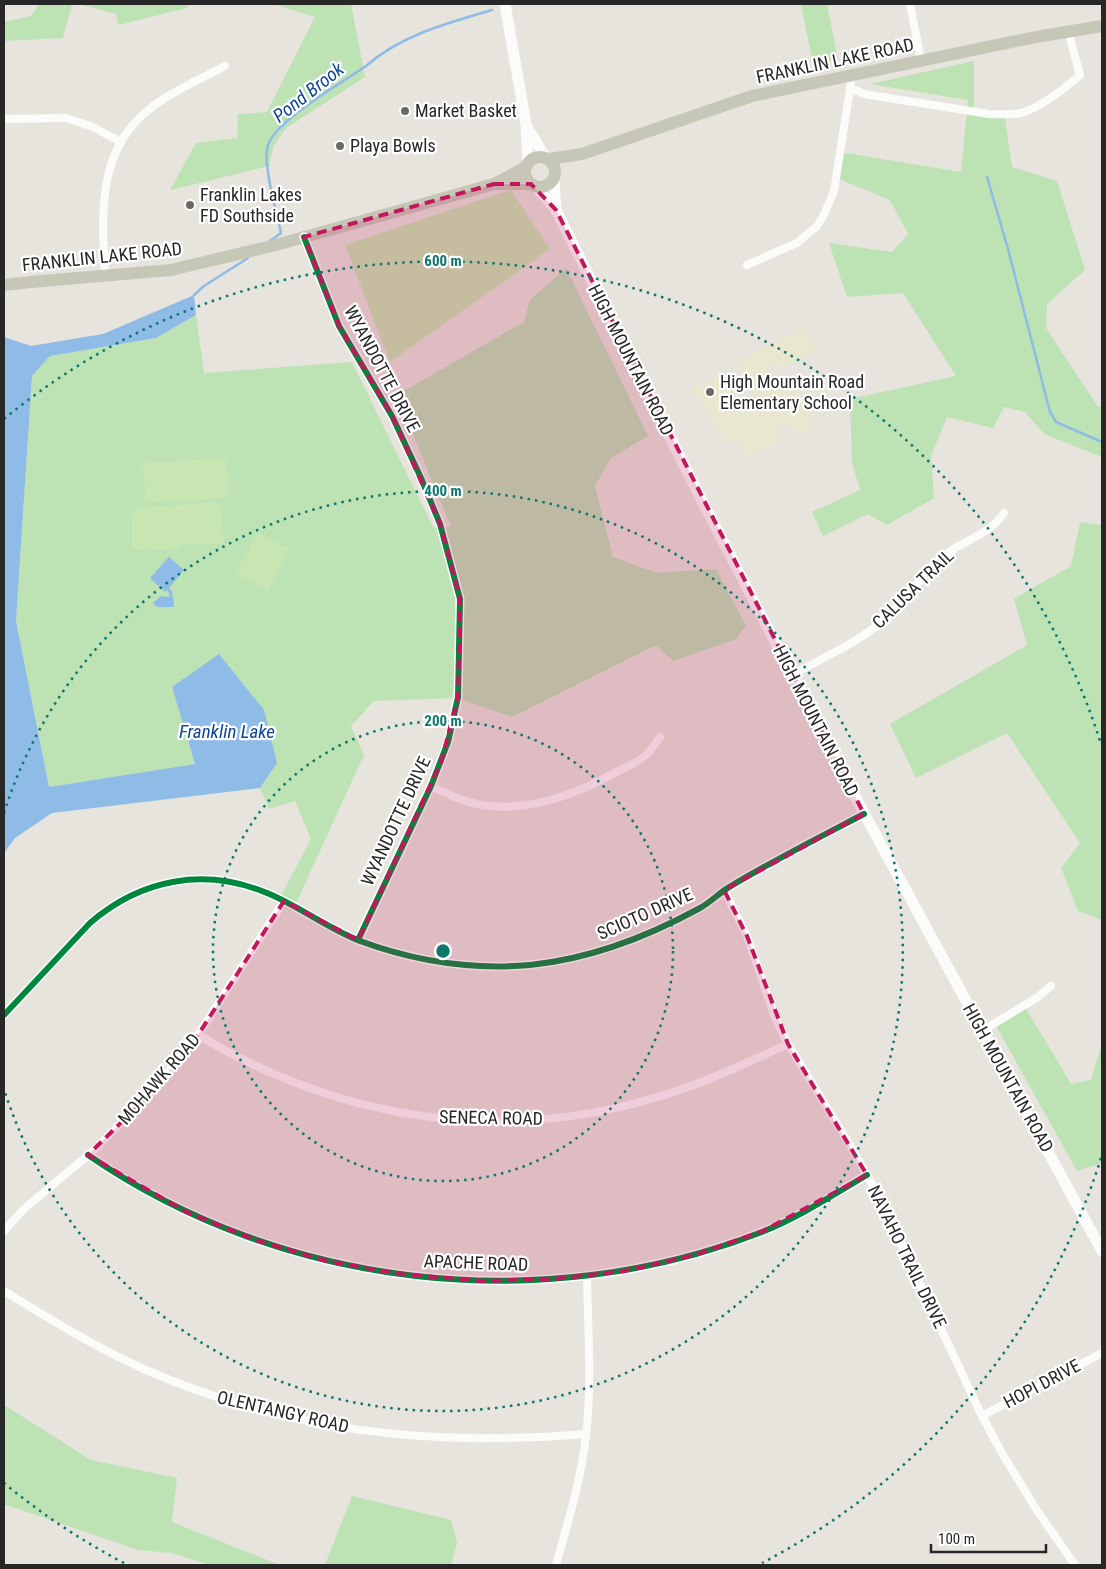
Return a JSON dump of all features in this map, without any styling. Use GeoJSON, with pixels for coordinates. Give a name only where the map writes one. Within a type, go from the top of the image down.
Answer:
{"type":"FeatureCollection","features":[{"type":"Feature","properties":{"kind":"main road"},"geometry":{"type":"LineString","coordinates":[[505,4],[526,124],[527,165],[525,176],[534,186],[546,186],[555,178],[554,165],[546,158],[526,124]]}},
{"type":"Feature","properties":{"kind":"main road","name":"FRANKLIN LAKE ROAD"},"geometry":{"type":"LineString","coordinates":[[546,158],[582,154],[752,96],[852,82],[922,60],[1102,26]]}},
{"type":"Feature","properties":{"kind":"main road","name":"FRANKLIN LAKE ROAD"},"geometry":{"type":"LineString","coordinates":[[555,178],[582,154]]}},
{"type":"Feature","properties":{"kind":"main road"},"geometry":{"type":"LineString","coordinates":[[527,165],[537,157],[546,158]]}},
{"type":"Feature","properties":{"kind":"main road","name":"FRANKLIN LAKE ROAD"},"geometry":{"type":"LineString","coordinates":[[4,285],[171,270],[276,245],[494,184],[527,165]]}},
{"type":"Feature","properties":{"kind":"main road","name":"HIGH MOUNTAIN ROAD"},"geometry":{"type":"LineString","coordinates":[[555,178],[556,210]]}},
{"type":"Feature","properties":{"kind":"main road","name":"FRANKLIN LAKE ROAD"},"geometry":{"type":"LineString","coordinates":[[494,184],[534,186]]}},
{"type":"Feature","properties":{"kind":"main road","name":"HIGH MOUNTAIN ROAD"},"geometry":{"type":"LineString","coordinates":[[534,186],[556,210],[698,494],[864,814],[1102,1251]]}},
{"type":"Feature","properties":{"kind":"street"},"geometry":{"type":"LineString","coordinates":[[910,4],[922,60]]}},
{"type":"Feature","properties":{"kind":"street"},"geometry":{"type":"LineString","coordinates":[[852,82],[864,94],[989,114],[1022,112],[1060,92],[1080,76],[1068,31]]}},
{"type":"Feature","properties":{"kind":"street"},"geometry":{"type":"LineString","coordinates":[[105,276],[103,198],[112,161],[121,142],[138,119],[150,108],[226,66]]}},
{"type":"Feature","properties":{"kind":"street"},"geometry":{"type":"LineString","coordinates":[[747,265],[797,243],[812,230],[824,215],[834,191],[852,82]]}},
{"type":"Feature","properties":{"kind":"street"},"geometry":{"type":"LineString","coordinates":[[4,119],[66,118],[92,126],[121,142]]}},
{"type":"Feature","properties":{"kind":"street","name":"WYANDOTTE DRIVE"},"geometry":{"type":"LineString","coordinates":[[304,237],[339,326],[392,416],[421,478],[440,524],[460,599],[458,697],[448,742],[431,786],[358,940]]}},
{"type":"Feature","properties":{"kind":"street","name":"CALUSA TRAIL"},"geometry":{"type":"LineString","coordinates":[[792,675],[866,634],[902,602],[935,563],[960,545],[989,530],[997,524],[1004,513]]}},
{"type":"Feature","properties":{"kind":"street"},"geometry":{"type":"LineString","coordinates":[[431,786],[460,800],[490,806],[524,806],[580,790],[635,762],[652,749],[660,737]]}},
{"type":"Feature","properties":{"kind":"street","name":"SCIOTO DRIVE"},"geometry":{"type":"LineString","coordinates":[[4,1015],[90,922],[109,907],[133,893],[165,883],[181,880],[216,880],[248,886],[284,901],[358,940],[401,954],[452,964],[504,966],[556,961],[607,949],[633,940],[702,907],[724,890],[864,814]]}},
{"type":"Feature","properties":{"kind":"street","name":"NAVAHO TRAIL DRIVE"},"geometry":{"type":"LineString","coordinates":[[724,890],[747,936],[776,1020],[788,1044],[867,1175],[897,1232],[982,1416],[1020,1484],[1075,1565]]}},
{"type":"Feature","properties":{"kind":"street","name":"MOHAWK ROAD"},"geometry":{"type":"LineString","coordinates":[[4,1231],[25,1208],[88,1156],[151,1093],[198,1035],[284,901]]}},
{"type":"Feature","properties":{"kind":"street"},"geometry":{"type":"LineString","coordinates":[[982,1030],[1038,997],[1051,986]]}},
{"type":"Feature","properties":{"kind":"street","name":"SENECA ROAD"},"geometry":{"type":"LineString","coordinates":[[198,1035],[265,1071],[328,1096],[375,1108],[414,1115],[482,1121],[530,1120],[569,1116],[627,1106],[710,1079],[788,1044]]}},
{"type":"Feature","properties":{"kind":"street","name":"APACHE ROAD"},"geometry":{"type":"LineString","coordinates":[[88,1156],[133,1184],[186,1212],[255,1240],[326,1261],[399,1274],[518,1281],[587,1276],[660,1264],[729,1244],[796,1217],[867,1175]]}},
{"type":"Feature","properties":{"kind":"street"},"geometry":{"type":"LineString","coordinates":[[556,1565],[577,1489],[586,1434],[589,1362],[587,1276]]}},
{"type":"Feature","properties":{"kind":"street","name":"OLENTANGY ROAD"},"geometry":{"type":"LineString","coordinates":[[4,1291],[93,1344],[144,1369],[218,1398],[294,1419],[366,1432],[471,1439],[586,1434]]}},
{"type":"Feature","properties":{"kind":"street","name":"HOPI DRIVE"},"geometry":{"type":"LineString","coordinates":[[982,1416],[1102,1352]]}},
{"type":"Feature","properties":{"kind":"highlighted area"},"geometry":{"type":"Polygon","coordinates":[[[494,184],[531,184],[556,210],[864,814],[724,890],[747,936],[788,1044],[867,1175],[763,1231],[695,1255],[625,1271],[554,1279],[482,1281],[399,1274],[326,1261],[255,1240],[186,1212],[88,1155],[151,1093],[198,1035],[284,901],[358,940],[441,762],[458,697],[460,599],[440,524],[392,416],[339,326],[304,237],[494,184]]]}},
{"type":"Feature","properties":{"kind":"shaded area","name":"High Mountain Road Elementary School"},"geometry":{"type":"Polygon","coordinates":[[[804,328],[816,351],[779,369],[775,361],[769,365],[784,394],[796,389],[814,426],[795,436],[788,423],[778,428],[784,440],[748,458],[737,438],[725,444],[718,429],[715,430],[701,399],[690,396],[692,383],[704,387],[706,380],[713,382],[716,372],[730,377],[726,386],[741,416],[759,406],[737,361],[804,328]]]}},
{"type":"Feature","properties":{"kind":"green space"},"geometry":{"type":"Polygon","coordinates":[[[39,4],[72,4],[63,38],[4,41],[4,22],[31,16],[39,4]]]}},
{"type":"Feature","properties":{"kind":"green space"},"geometry":{"type":"Polygon","coordinates":[[[78,4],[189,4],[187,8],[118,25],[116,14],[78,4]]]}},
{"type":"Feature","properties":{"kind":"green space"},"geometry":{"type":"Polygon","coordinates":[[[273,4],[351,4],[365,77],[286,128],[273,147],[269,166],[170,190],[196,143],[237,138],[238,114],[267,112],[315,17],[273,4]]]}},
{"type":"Feature","properties":{"kind":"green space"},"geometry":{"type":"Polygon","coordinates":[[[801,4],[827,4],[838,60],[813,65],[801,4]]]}},
{"type":"Feature","properties":{"kind":"green space"},"geometry":{"type":"Polygon","coordinates":[[[974,61],[974,115],[1005,118],[1012,167],[1057,181],[1085,270],[1047,304],[1046,328],[1098,407],[1102,406],[1102,457],[1044,434],[1025,412],[1004,407],[993,428],[947,417],[931,456],[934,498],[887,525],[868,514],[823,536],[812,512],[860,490],[852,462],[850,399],[956,376],[903,293],[847,297],[829,243],[892,252],[908,234],[890,200],[834,177],[840,152],[961,172],[968,100],[870,84],[974,61]]]}},
{"type":"Feature","properties":{"kind":"green space"},"geometry":{"type":"Polygon","coordinates":[[[511,190],[550,249],[390,362],[345,245],[511,190]]]}},
{"type":"Feature","properties":{"kind":"green space"},"geometry":{"type":"Polygon","coordinates":[[[566,268],[648,436],[611,458],[595,486],[613,557],[657,573],[716,569],[746,626],[736,639],[673,661],[656,645],[512,717],[457,698],[374,701],[351,726],[364,755],[292,912],[277,903],[311,839],[295,801],[269,809],[260,788],[277,763],[172,687],[195,764],[49,787],[16,621],[32,376],[50,356],[156,338],[196,315],[204,373],[352,362],[433,527],[451,527],[397,395],[524,322],[530,300],[566,268]]]}},
{"type":"Feature","properties":{"kind":"green space"},"geometry":{"type":"Polygon","coordinates":[[[224,459],[227,461],[229,495],[227,498],[145,502],[141,500],[145,497],[144,474],[138,469],[145,462],[224,459]]]}},
{"type":"Feature","properties":{"kind":"green space"},"geometry":{"type":"Polygon","coordinates":[[[220,502],[224,544],[182,545],[178,549],[137,550],[132,546],[132,514],[137,508],[220,502]]]}},
{"type":"Feature","properties":{"kind":"green space"},"geometry":{"type":"Polygon","coordinates":[[[1080,522],[1102,525],[1102,920],[1078,911],[1061,868],[1080,843],[1007,733],[916,778],[890,724],[1027,645],[1014,599],[1071,566],[1080,522]]]}},
{"type":"Feature","properties":{"kind":"green space"},"geometry":{"type":"Polygon","coordinates":[[[258,533],[289,548],[268,591],[235,573],[258,533]]]}},
{"type":"Feature","properties":{"kind":"green space"},"geometry":{"type":"Polygon","coordinates":[[[1025,1007],[1071,1084],[1091,1080],[1102,1043],[1102,1163],[1077,1171],[995,1024],[1025,1007]]]}},
{"type":"Feature","properties":{"kind":"green space"},"geometry":{"type":"Polygon","coordinates":[[[4,1405],[91,1460],[177,1478],[172,1522],[280,1565],[210,1565],[172,1553],[138,1550],[4,1504],[4,1405]]]}},
{"type":"Feature","properties":{"kind":"green space"},"geometry":{"type":"Polygon","coordinates":[[[352,1496],[451,1520],[457,1543],[451,1565],[325,1565],[352,1496]]]}},
{"type":"Feature","properties":{"kind":"water","name":"Franklin Lake"},"geometry":{"type":"Polygon","coordinates":[[[194,295],[196,315],[156,338],[50,356],[32,376],[16,621],[49,787],[195,764],[172,687],[219,654],[264,710],[277,763],[260,788],[52,813],[15,838],[4,853],[4,337],[31,346],[103,334],[194,295]]]}},
{"type":"Feature","properties":{"kind":"water"},"geometry":{"type":"Polygon","coordinates":[[[169,557],[184,570],[169,588],[172,591],[173,607],[157,607],[153,603],[161,596],[169,597],[169,593],[167,590],[165,592],[150,578],[169,557]]]}},
{"type":"Feature","properties":{"kind":"waterway","name":"Pond Brook"},"geometry":{"type":"LineString","coordinates":[[270,241],[281,233],[268,175],[267,153],[268,145],[284,124],[311,102],[394,46],[426,31],[492,10]]}},
{"type":"Feature","properties":{"kind":"waterway"},"geometry":{"type":"LineString","coordinates":[[987,177],[1008,249],[1050,412],[1056,422],[1102,442]]}},
{"type":"Feature","properties":{"kind":"waterway","name":"Pond Brook"},"geometry":{"type":"LineString","coordinates":[[194,295],[204,286],[248,258]]}},
{"type":"Feature","properties":{"kind":"cycle path"},"geometry":{"type":"LineString","coordinates":[[304,237],[339,326],[392,416],[421,478],[440,524],[460,599],[458,697],[448,742],[431,786],[358,940]]}},
{"type":"Feature","properties":{"kind":"cycle path"},"geometry":{"type":"LineString","coordinates":[[4,1015],[90,923],[130,896],[152,887],[197,879],[243,885],[279,898],[348,936],[401,954],[465,965],[530,965],[574,958],[596,952],[639,937],[680,919],[708,903],[727,888],[864,814]]}},
{"type":"Feature","properties":{"kind":"cycle path"},"geometry":{"type":"LineString","coordinates":[[88,1155],[164,1200],[245,1236],[329,1261],[416,1276],[503,1281],[591,1275],[678,1259],[776,1226],[867,1175]]}},
{"type":"Feature","properties":{"kind":"place","name":"Market Basket"},"geometry":{"type":"Point","coordinates":[405,111]}},
{"type":"Feature","properties":{"kind":"place","name":"Playa Bowls"},"geometry":{"type":"Point","coordinates":[340,146]}},
{"type":"Feature","properties":{"kind":"place","name":"Franklin Lakes FD Southside"},"geometry":{"type":"Point","coordinates":[190,205]}},
{"type":"Feature","properties":{"kind":"place","name":"High Mountain Road Elementary School"},"geometry":{"type":"Point","coordinates":[710,392]}}]}
